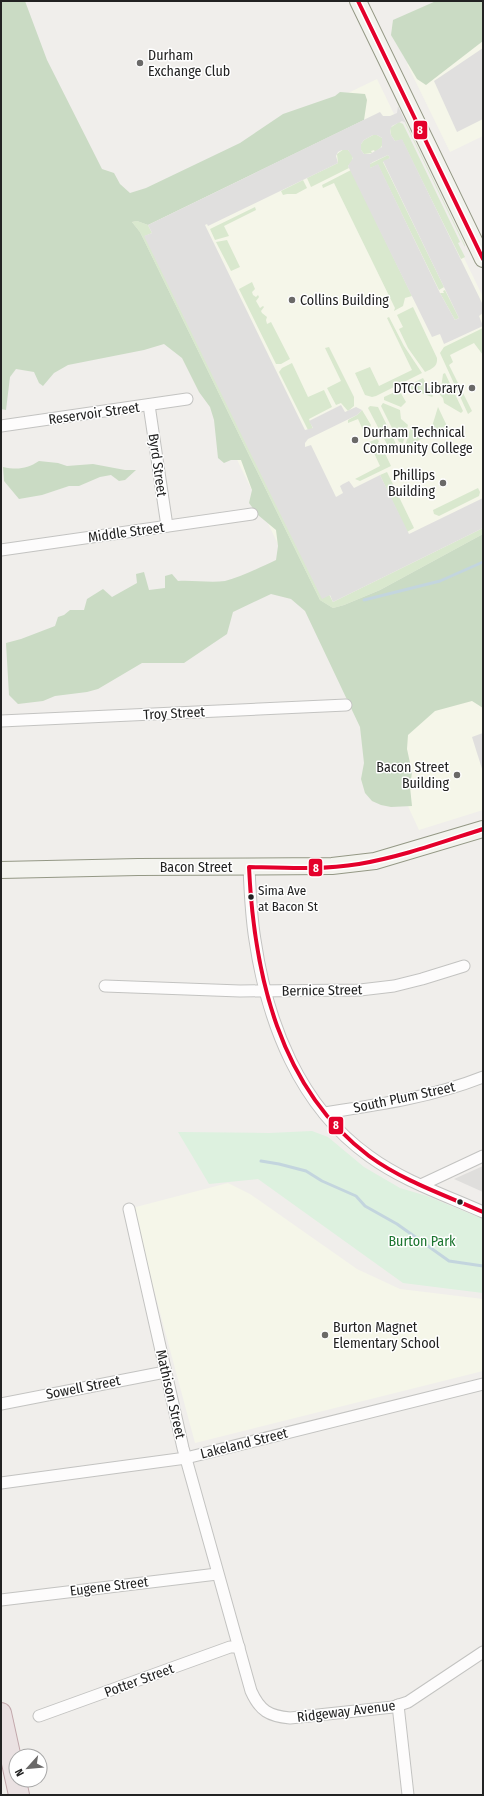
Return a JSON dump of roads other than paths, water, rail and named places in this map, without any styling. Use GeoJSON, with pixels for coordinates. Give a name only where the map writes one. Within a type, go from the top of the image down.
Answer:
{"type":"FeatureCollection","features":[{"type":"Feature","properties":{"kind":"highway"},"geometry":{"type":"LineString","coordinates":[[1,1713],[19,1795]]}},
{"type":"Feature","properties":{"kind":"street"},"geometry":{"type":"LineString","coordinates":[[358,1],[483,259]]}},
{"type":"Feature","properties":{"kind":"street","name":"Reservoir Street"},"geometry":{"type":"LineString","coordinates":[[1,426],[188,399]]}},
{"type":"Feature","properties":{"kind":"street","name":"Byrd Street"},"geometry":{"type":"LineString","coordinates":[[149,405],[167,526]]}},
{"type":"Feature","properties":{"kind":"street","name":"Middle Street"},"geometry":{"type":"LineString","coordinates":[[1,550],[252,514]]}},
{"type":"Feature","properties":{"kind":"street","name":"Troy Street"},"geometry":{"type":"LineString","coordinates":[[1,721],[346,704]]}},
{"type":"Feature","properties":{"kind":"street","name":"Bacon Street"},"geometry":{"type":"LineString","coordinates":[[1,870],[138,867],[311,867],[364,863],[407,852],[483,829]]}},
{"type":"Feature","properties":{"kind":"street"},"geometry":{"type":"LineString","coordinates":[[249,867],[254,939],[266,991],[281,1038],[294,1068],[314,1101],[344,1136],[365,1154],[397,1174],[483,1212]]}},
{"type":"Feature","properties":{"kind":"street","name":"Bernice Street"},"geometry":{"type":"LineString","coordinates":[[104,986],[266,991],[321,991],[380,988],[422,979],[464,966]]}},
{"type":"Feature","properties":{"kind":"street","name":"South Plum Street"},"geometry":{"type":"LineString","coordinates":[[324,1113],[392,1102],[456,1086],[483,1077]]}},
{"type":"Feature","properties":{"kind":"street"},"geometry":{"type":"LineString","coordinates":[[421,1185],[483,1156]]}},
{"type":"Feature","properties":{"kind":"street","name":"Mathison Street"},"geometry":{"type":"LineString","coordinates":[[129,1209],[165,1372],[186,1458],[217,1574],[239,1647]]}},
{"type":"Feature","properties":{"kind":"street","name":"Sowell Street"},"geometry":{"type":"LineString","coordinates":[[1,1404],[165,1372]]}},
{"type":"Feature","properties":{"kind":"street","name":"Lakeland Street"},"geometry":{"type":"LineString","coordinates":[[1,1483],[186,1458],[483,1384]]}},
{"type":"Feature","properties":{"kind":"street","name":"Eugene Street"},"geometry":{"type":"LineString","coordinates":[[1,1600],[217,1574]]}},
{"type":"Feature","properties":{"kind":"street","name":"Potter Street"},"geometry":{"type":"LineString","coordinates":[[39,1716],[230,1647],[239,1647]]}},
{"type":"Feature","properties":{"kind":"street","name":"Ridgeway Avenue"},"geometry":{"type":"LineString","coordinates":[[239,1647],[255,1700],[260,1707],[268,1713],[279,1717],[290,1718],[393,1707],[408,1702],[483,1652]]}},
{"type":"Feature","properties":{"kind":"street"},"geometry":{"type":"LineString","coordinates":[[398,1705],[408,1795]]}},
{"type":"Feature","properties":{"kind":"waterway"},"geometry":{"type":"LineString","coordinates":[[364,600],[440,581],[483,562]]}},
{"type":"Feature","properties":{"kind":"waterway"},"geometry":{"type":"LineString","coordinates":[[261,1161],[306,1171],[322,1181],[356,1196],[365,1206],[397,1224],[449,1261],[483,1266]]}},
{"type":"Feature","properties":{"kind":"place","name":"Durham Exchange Club"},"geometry":{"type":"Point","coordinates":[140,63]}},
{"type":"Feature","properties":{"kind":"place","name":"Collins Building"},"geometry":{"type":"Point","coordinates":[292,300]}},
{"type":"Feature","properties":{"kind":"place","name":"DTCC Library"},"geometry":{"type":"Point","coordinates":[472,388]}},
{"type":"Feature","properties":{"kind":"place","name":"Durham Technical Community College"},"geometry":{"type":"Point","coordinates":[355,440]}},
{"type":"Feature","properties":{"kind":"place","name":"Phillips Building"},"geometry":{"type":"Point","coordinates":[443,483]}},
{"type":"Feature","properties":{"kind":"place","name":"Bacon Street Building"},"geometry":{"type":"Point","coordinates":[457,775]}},
{"type":"Feature","properties":{"kind":"place","name":"Sima Ave at Bacon St"},"geometry":{"type":"Point","coordinates":[251,897]}},
{"type":"Feature","properties":{"kind":"place","name":"Burton Magnet Elementary School"},"geometry":{"type":"Point","coordinates":[325,1335]}},
{"type":"Feature","properties":{"kind":"park label","name":"Burton Park"},"geometry":{"type":"Point","coordinates":[422,1241]}}]}
